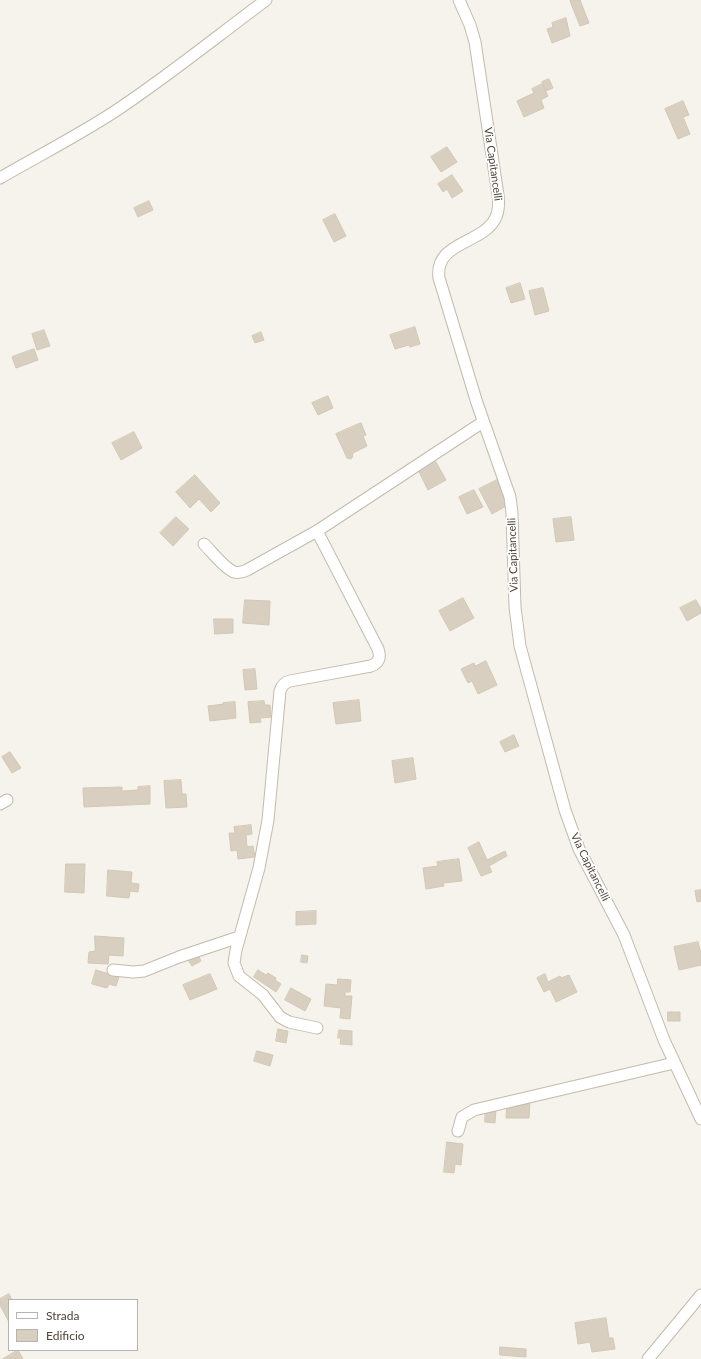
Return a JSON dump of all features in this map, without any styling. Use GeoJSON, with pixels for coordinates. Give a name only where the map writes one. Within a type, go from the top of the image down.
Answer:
{"type":"FeatureCollection","features":[{"type":"Feature","properties":{"kind":"street"},"geometry":{"type":"LineString","coordinates":[[0,178],[80,133],[120,108],[167,75],[266,0]]}},
{"type":"Feature","properties":{"kind":"street","name":"Via Capitancelli"},"geometry":{"type":"LineString","coordinates":[[459,0],[470,25],[475,42],[498,195],[498,207],[495,220],[488,228],[445,256],[440,262],[438,274],[483,422],[507,486],[510,502],[515,607],[521,652],[565,810],[579,849],[626,939],[661,1034],[701,1119]]}},
{"type":"Feature","properties":{"kind":"street"},"geometry":{"type":"LineString","coordinates":[[204,544],[234,572],[247,570],[317,530],[483,422]]}},
{"type":"Feature","properties":{"kind":"street"},"geometry":{"type":"LineString","coordinates":[[317,530],[378,649],[380,657],[377,663],[371,666],[290,680],[282,686],[280,691],[267,826],[256,881],[239,937],[234,963],[239,976],[263,995],[275,1012],[282,1018],[289,1022],[317,1028]]}},
{"type":"Feature","properties":{"kind":"street"},"geometry":{"type":"LineString","coordinates":[[113,970],[133,972],[144,971],[183,955],[239,937]]}},
{"type":"Feature","properties":{"kind":"street"},"geometry":{"type":"LineString","coordinates":[[458,1131],[462,1117],[466,1113],[474,1110],[674,1063]]}},
{"type":"Feature","properties":{"kind":"street"},"geometry":{"type":"LineString","coordinates":[[654,1356],[701,1295]]}},
{"type":"Feature","properties":{"kind":"building"},"geometry":{"type":"Polygon","coordinates":[[[580,0],[589,23],[580,26],[570,1],[580,0]]]}},
{"type":"Feature","properties":{"kind":"building"},"geometry":{"type":"Polygon","coordinates":[[[566,18],[570,36],[552,43],[547,29],[553,27],[552,23],[566,18]]]}},
{"type":"Feature","properties":{"kind":"building"},"geometry":{"type":"Polygon","coordinates":[[[549,79],[553,88],[546,91],[542,82],[549,79]]]}},
{"type":"Feature","properties":{"kind":"building"},"geometry":{"type":"Polygon","coordinates":[[[542,84],[548,96],[541,100],[544,108],[524,117],[517,101],[534,93],[532,89],[542,84]]]}},
{"type":"Feature","properties":{"kind":"building"},"geometry":{"type":"Polygon","coordinates":[[[683,101],[689,115],[683,117],[690,134],[678,139],[665,109],[683,101]]]}},
{"type":"Feature","properties":{"kind":"building"},"geometry":{"type":"Polygon","coordinates":[[[447,147],[457,162],[441,172],[431,157],[447,147]]]}},
{"type":"Feature","properties":{"kind":"building"},"geometry":{"type":"Polygon","coordinates":[[[452,175],[463,191],[452,198],[447,189],[443,192],[438,184],[452,175]]]}},
{"type":"Feature","properties":{"kind":"building"},"geometry":{"type":"Polygon","coordinates":[[[149,201],[153,210],[138,217],[134,208],[149,201]]]}},
{"type":"Feature","properties":{"kind":"building"},"geometry":{"type":"Polygon","coordinates":[[[335,214],[346,236],[334,242],[323,220],[335,214]]]}},
{"type":"Feature","properties":{"kind":"building"},"geometry":{"type":"Polygon","coordinates":[[[520,283],[525,299],[511,303],[506,288],[520,283]]]}},
{"type":"Feature","properties":{"kind":"building"},"geometry":{"type":"Polygon","coordinates":[[[543,288],[549,311],[535,315],[529,291],[543,288]]]}},
{"type":"Feature","properties":{"kind":"building"},"geometry":{"type":"Polygon","coordinates":[[[415,327],[420,344],[395,349],[390,335],[415,327]]]}},
{"type":"Feature","properties":{"kind":"building"},"geometry":{"type":"Polygon","coordinates":[[[44,330],[50,346],[37,350],[32,334],[44,330]]]}},
{"type":"Feature","properties":{"kind":"building"},"geometry":{"type":"Polygon","coordinates":[[[261,332],[264,340],[255,343],[252,336],[261,332]]]}},
{"type":"Feature","properties":{"kind":"building"},"geometry":{"type":"Polygon","coordinates":[[[34,349],[38,360],[16,368],[12,357],[34,349]]]}},
{"type":"Feature","properties":{"kind":"building"},"geometry":{"type":"Polygon","coordinates":[[[328,396],[333,408],[318,415],[312,403],[328,396]]]}},
{"type":"Feature","properties":{"kind":"building"},"geometry":{"type":"Polygon","coordinates":[[[361,423],[366,435],[363,436],[367,446],[353,453],[352,458],[347,458],[336,434],[361,423]]]}},
{"type":"Feature","properties":{"kind":"building"},"geometry":{"type":"Polygon","coordinates":[[[134,432],[142,448],[121,460],[112,443],[134,432]]]}},
{"type":"Feature","properties":{"kind":"building"},"geometry":{"type":"Polygon","coordinates":[[[436,462],[446,480],[428,490],[419,472],[436,462]]]}},
{"type":"Feature","properties":{"kind":"building"},"geometry":{"type":"Polygon","coordinates":[[[195,475],[220,503],[211,512],[199,499],[190,508],[176,492],[195,475]]]}},
{"type":"Feature","properties":{"kind":"building"},"geometry":{"type":"Polygon","coordinates":[[[501,478],[507,490],[502,493],[508,505],[492,514],[479,489],[501,478]]]}},
{"type":"Feature","properties":{"kind":"building"},"geometry":{"type":"Polygon","coordinates":[[[474,490],[483,507],[467,514],[459,497],[474,490]]]}},
{"type":"Feature","properties":{"kind":"building"},"geometry":{"type":"Polygon","coordinates":[[[176,517],[189,529],[173,546],[160,533],[176,517]]]}},
{"type":"Feature","properties":{"kind":"building"},"geometry":{"type":"Polygon","coordinates":[[[571,517],[574,540],[556,542],[553,519],[571,517]]]}},
{"type":"Feature","properties":{"kind":"building"},"geometry":{"type":"Polygon","coordinates":[[[463,598],[474,618],[450,631],[439,611],[463,598]]]}},
{"type":"Feature","properties":{"kind":"building"},"geometry":{"type":"Polygon","coordinates":[[[245,600],[270,601],[269,625],[243,623],[245,600]]]}},
{"type":"Feature","properties":{"kind":"building"},"geometry":{"type":"Polygon","coordinates":[[[696,600],[701,609],[701,613],[687,621],[680,608],[696,600]]]}},
{"type":"Feature","properties":{"kind":"building"},"geometry":{"type":"Polygon","coordinates":[[[214,619],[233,619],[233,633],[215,634],[214,619]]]}},
{"type":"Feature","properties":{"kind":"building"},"geometry":{"type":"Polygon","coordinates":[[[486,661],[497,685],[478,694],[472,681],[468,683],[461,669],[474,663],[475,666],[486,661]]]}},
{"type":"Feature","properties":{"kind":"building"},"geometry":{"type":"Polygon","coordinates":[[[255,669],[257,689],[245,690],[243,670],[255,669]]]}},
{"type":"Feature","properties":{"kind":"building"},"geometry":{"type":"Polygon","coordinates":[[[359,700],[361,721],[336,724],[333,703],[359,700]]]}},
{"type":"Feature","properties":{"kind":"building"},"geometry":{"type":"Polygon","coordinates":[[[264,701],[265,705],[270,705],[271,717],[260,718],[261,722],[250,723],[248,702],[264,701]]]}},
{"type":"Feature","properties":{"kind":"building"},"geometry":{"type":"Polygon","coordinates":[[[235,702],[236,718],[210,721],[208,706],[235,702]]]}},
{"type":"Feature","properties":{"kind":"building"},"geometry":{"type":"Polygon","coordinates":[[[514,735],[519,746],[505,752],[500,742],[514,735]]]}},
{"type":"Feature","properties":{"kind":"building"},"geometry":{"type":"Polygon","coordinates":[[[10,752],[21,768],[12,773],[2,757],[10,752]]]}},
{"type":"Feature","properties":{"kind":"building"},"geometry":{"type":"Polygon","coordinates":[[[413,758],[416,779],[395,783],[392,761],[413,758]]]}},
{"type":"Feature","properties":{"kind":"building"},"geometry":{"type":"Polygon","coordinates":[[[181,780],[182,794],[186,794],[187,807],[166,808],[164,781],[181,780]]]}},
{"type":"Feature","properties":{"kind":"building"},"geometry":{"type":"Polygon","coordinates":[[[150,786],[150,804],[84,807],[83,788],[122,787],[122,791],[138,790],[138,787],[150,786]]]}},
{"type":"Feature","properties":{"kind":"building"},"geometry":{"type":"Polygon","coordinates":[[[251,825],[252,834],[246,835],[247,847],[253,846],[255,857],[238,859],[237,850],[231,851],[229,833],[235,833],[234,827],[251,825]]]}},
{"type":"Feature","properties":{"kind":"building"},"geometry":{"type":"Polygon","coordinates":[[[479,842],[487,860],[505,851],[507,856],[489,866],[492,872],[481,876],[468,848],[479,842]]]}},
{"type":"Feature","properties":{"kind":"building"},"geometry":{"type":"Polygon","coordinates":[[[459,859],[462,881],[443,883],[444,886],[426,889],[423,868],[438,866],[437,862],[459,859]]]}},
{"type":"Feature","properties":{"kind":"building"},"geometry":{"type":"Polygon","coordinates":[[[66,864],[85,864],[84,893],[65,892],[66,864]]]}},
{"type":"Feature","properties":{"kind":"building"},"geometry":{"type":"Polygon","coordinates":[[[108,870],[132,872],[131,883],[139,884],[138,892],[130,891],[129,898],[107,896],[108,870]]]}},
{"type":"Feature","properties":{"kind":"building"},"geometry":{"type":"Polygon","coordinates":[[[701,890],[701,901],[697,902],[695,891],[701,890]]]}},
{"type":"Feature","properties":{"kind":"building"},"geometry":{"type":"Polygon","coordinates":[[[316,911],[316,924],[296,925],[296,912],[316,911]]]}},
{"type":"Feature","properties":{"kind":"building"},"geometry":{"type":"Polygon","coordinates":[[[95,936],[124,938],[123,956],[109,955],[108,964],[88,963],[89,952],[95,951],[95,936]]]}},
{"type":"Feature","properties":{"kind":"building"},"geometry":{"type":"Polygon","coordinates":[[[698,942],[701,954],[701,965],[679,970],[674,947],[698,942]]]}},
{"type":"Feature","properties":{"kind":"building"},"geometry":{"type":"Polygon","coordinates":[[[197,953],[201,961],[192,966],[187,958],[197,953]]]}},
{"type":"Feature","properties":{"kind":"building"},"geometry":{"type":"Polygon","coordinates":[[[302,955],[308,956],[307,963],[301,962],[302,955]]]}},
{"type":"Feature","properties":{"kind":"building"},"geometry":{"type":"Polygon","coordinates":[[[96,970],[119,977],[116,986],[109,984],[107,988],[92,984],[96,970]]]}},
{"type":"Feature","properties":{"kind":"building"},"geometry":{"type":"Polygon","coordinates":[[[258,970],[266,975],[268,973],[276,978],[275,980],[281,984],[276,992],[254,977],[258,970]]]}},
{"type":"Feature","properties":{"kind":"building"},"geometry":{"type":"Polygon","coordinates":[[[210,974],[217,989],[190,1000],[183,985],[210,974]]]}},
{"type":"Feature","properties":{"kind":"building"},"geometry":{"type":"Polygon","coordinates":[[[545,974],[548,982],[560,976],[561,978],[569,975],[577,992],[556,1002],[550,989],[544,992],[537,978],[545,974]]]}},
{"type":"Feature","properties":{"kind":"building"},"geometry":{"type":"Polygon","coordinates":[[[338,979],[351,980],[350,992],[345,992],[345,996],[352,996],[350,1019],[340,1018],[341,1008],[324,1006],[326,984],[337,985],[338,979]]]}},
{"type":"Feature","properties":{"kind":"building"},"geometry":{"type":"Polygon","coordinates":[[[291,988],[311,999],[305,1011],[285,1000],[291,988]]]}},
{"type":"Feature","properties":{"kind":"building"},"geometry":{"type":"Polygon","coordinates":[[[668,1012],[680,1012],[680,1021],[668,1021],[668,1012]]]}},
{"type":"Feature","properties":{"kind":"building"},"geometry":{"type":"Polygon","coordinates":[[[278,1029],[288,1031],[286,1043],[276,1041],[278,1029]]]}},
{"type":"Feature","properties":{"kind":"building"},"geometry":{"type":"Polygon","coordinates":[[[339,1030],[352,1031],[352,1045],[340,1044],[341,1038],[338,1038],[339,1030]]]}},
{"type":"Feature","properties":{"kind":"building"},"geometry":{"type":"Polygon","coordinates":[[[257,1051],[273,1055],[270,1066],[254,1061],[257,1051]]]}},
{"type":"Feature","properties":{"kind":"building"},"geometry":{"type":"Polygon","coordinates":[[[530,1100],[529,1118],[506,1118],[507,1102],[530,1100]]]}},
{"type":"Feature","properties":{"kind":"building"},"geometry":{"type":"Polygon","coordinates":[[[486,1107],[496,1108],[495,1123],[485,1122],[486,1107]]]}},
{"type":"Feature","properties":{"kind":"building"},"geometry":{"type":"Polygon","coordinates":[[[447,1142],[463,1144],[461,1165],[455,1164],[454,1173],[444,1172],[447,1142]]]}},
{"type":"Feature","properties":{"kind":"building"},"geometry":{"type":"Polygon","coordinates":[[[9,1294],[12,1299],[8,1299],[8,1320],[0,1305],[0,1299],[9,1294]]]}},
{"type":"Feature","properties":{"kind":"building"},"geometry":{"type":"Polygon","coordinates":[[[606,1318],[609,1338],[613,1338],[615,1349],[592,1352],[590,1342],[578,1344],[575,1323],[606,1318]]]}},
{"type":"Feature","properties":{"kind":"building"},"geometry":{"type":"Polygon","coordinates":[[[500,1347],[526,1349],[526,1357],[500,1355],[500,1347]]]}},
{"type":"Feature","properties":{"kind":"building"},"geometry":{"type":"Polygon","coordinates":[[[19,1351],[23,1359],[3,1359],[19,1351]]]}}]}
